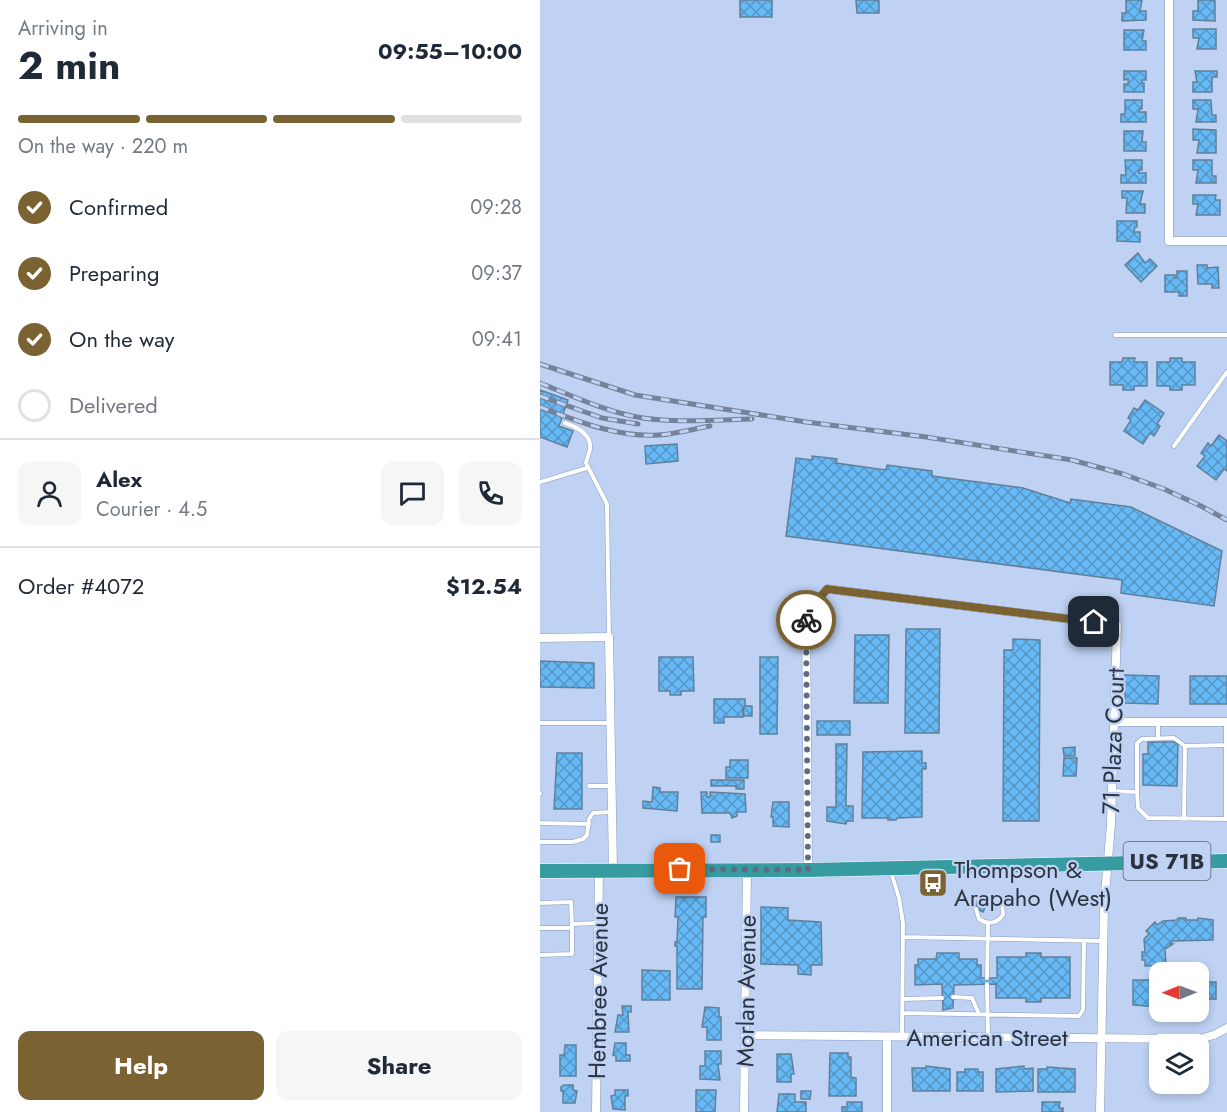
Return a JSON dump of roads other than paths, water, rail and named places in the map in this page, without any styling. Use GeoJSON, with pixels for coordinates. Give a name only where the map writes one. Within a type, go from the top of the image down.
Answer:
{"type":"FeatureCollection","features":[{"type":"Feature","properties":{"kind":"highway","name":"US 71B"},"geometry":{"type":"LineString","coordinates":[[540,870],[808,870],[1227,861]]}},
{"type":"Feature","properties":{"kind":"street"},"geometry":{"type":"LineString","coordinates":[[1168,0],[1169,241],[1227,241]]}},
{"type":"Feature","properties":{"kind":"street","name":"71 Plaza Court"},"geometry":{"type":"LineString","coordinates":[[808,870],[806,615],[827,589],[1117,625],[1112,791],[1103,941],[1100,1112]]}},
{"type":"Feature","properties":{"kind":"street"},"geometry":{"type":"LineString","coordinates":[[540,638],[609,637]]}},
{"type":"Feature","properties":{"kind":"street","name":"Hembree Avenue"},"geometry":{"type":"LineString","coordinates":[[596,1112],[598,923],[612,812],[609,637]]}},
{"type":"Feature","properties":{"kind":"street"},"geometry":{"type":"LineString","coordinates":[[1115,722],[1226,722]]}},
{"type":"Feature","properties":{"kind":"street","name":"Morlan Avenue"},"geometry":{"type":"LineString","coordinates":[[744,1112],[747,869]]}},
{"type":"Feature","properties":{"kind":"street","name":"American Street"},"geometry":{"type":"LineString","coordinates":[[745,1035],[1199,1039],[1227,1028]]}},
{"type":"Feature","properties":{"kind":"street"},"geometry":{"type":"LineString","coordinates":[[887,1037],[887,1112]]}},
{"type":"Feature","properties":{"kind":"lane"},"geometry":{"type":"LineString","coordinates":[[1115,335],[1227,335]]}},
{"type":"Feature","properties":{"kind":"lane"},"geometry":{"type":"LineString","coordinates":[[1174,446],[1227,372]]}},
{"type":"Feature","properties":{"kind":"lane"},"geometry":{"type":"LineString","coordinates":[[565,423],[574,426],[586,436],[591,448],[586,459],[587,468],[607,504],[609,637]]}},
{"type":"Feature","properties":{"kind":"lane"},"geometry":{"type":"LineString","coordinates":[[540,482],[587,468]]}},
{"type":"Feature","properties":{"kind":"lane"},"geometry":{"type":"LineString","coordinates":[[1158,722],[1158,738]]}},
{"type":"Feature","properties":{"kind":"lane"},"geometry":{"type":"LineString","coordinates":[[1226,722],[1226,745],[1226,819],[1148,818],[1138,808],[1137,743],[1142,739],[1174,738],[1185,746],[1226,745]]}},
{"type":"Feature","properties":{"kind":"lane"},"geometry":{"type":"LineString","coordinates":[[540,723],[610,723]]}},
{"type":"Feature","properties":{"kind":"lane"},"geometry":{"type":"LineString","coordinates":[[1184,819],[1185,746]]}},
{"type":"Feature","properties":{"kind":"lane"},"geometry":{"type":"LineString","coordinates":[[589,786],[612,786]]}},
{"type":"Feature","properties":{"kind":"lane"},"geometry":{"type":"LineString","coordinates":[[1112,791],[1137,792]]}},
{"type":"Feature","properties":{"kind":"lane"},"geometry":{"type":"LineString","coordinates":[[540,842],[578,841],[587,835],[594,813],[612,812]]}},
{"type":"Feature","properties":{"kind":"lane"},"geometry":{"type":"LineString","coordinates":[[540,823],[589,824]]}},
{"type":"Feature","properties":{"kind":"lane"},"geometry":{"type":"LineString","coordinates":[[891,868],[900,898],[903,937],[902,1037]]}},
{"type":"Feature","properties":{"kind":"lane"},"geometry":{"type":"LineString","coordinates":[[976,909],[979,919],[988,923],[1000,919],[1004,911],[1002,902],[996,896],[986,895],[979,900]]}},
{"type":"Feature","properties":{"kind":"lane"},"geometry":{"type":"LineString","coordinates":[[540,903],[571,902],[572,926],[572,954],[540,955]]}},
{"type":"Feature","properties":{"kind":"lane"},"geometry":{"type":"LineString","coordinates":[[540,928],[598,923]]}},
{"type":"Feature","properties":{"kind":"lane"},"geometry":{"type":"LineString","coordinates":[[987,978],[988,923]]}},
{"type":"Feature","properties":{"kind":"lane"},"geometry":{"type":"LineString","coordinates":[[903,937],[1103,941]]}},
{"type":"Feature","properties":{"kind":"lane"},"geometry":{"type":"LineString","coordinates":[[902,1013],[1079,1016],[1083,1010],[1084,941]]}},
{"type":"Feature","properties":{"kind":"lane"},"geometry":{"type":"LineString","coordinates":[[987,984],[988,1037]]}},
{"type":"Feature","properties":{"kind":"lane"},"geometry":{"type":"LineString","coordinates":[[903,999],[942,998]]}},
{"type":"Feature","properties":{"kind":"lane"},"geometry":{"type":"LineString","coordinates":[[953,998],[972,998],[979,1014]]}},
{"type":"Feature","properties":{"kind":"railway"},"geometry":{"type":"LineString","coordinates":[[540,364],[635,395],[1072,460],[1123,474],[1164,489],[1227,520]]}},
{"type":"Feature","properties":{"kind":"railway"},"geometry":{"type":"LineString","coordinates":[[540,383],[597,406],[632,416],[677,421],[752,419]]}},
{"type":"Feature","properties":{"kind":"railway"},"geometry":{"type":"LineString","coordinates":[[540,396],[602,418],[638,424]]}},
{"type":"Feature","properties":{"kind":"railway"},"geometry":{"type":"LineString","coordinates":[[540,407],[598,427],[629,434],[678,433],[710,426]]}},
{"type":"Feature","properties":{"kind":"place","name":"Thompson & Arapaho (West)"},"geometry":{"type":"Point","coordinates":[933,883]}}]}
